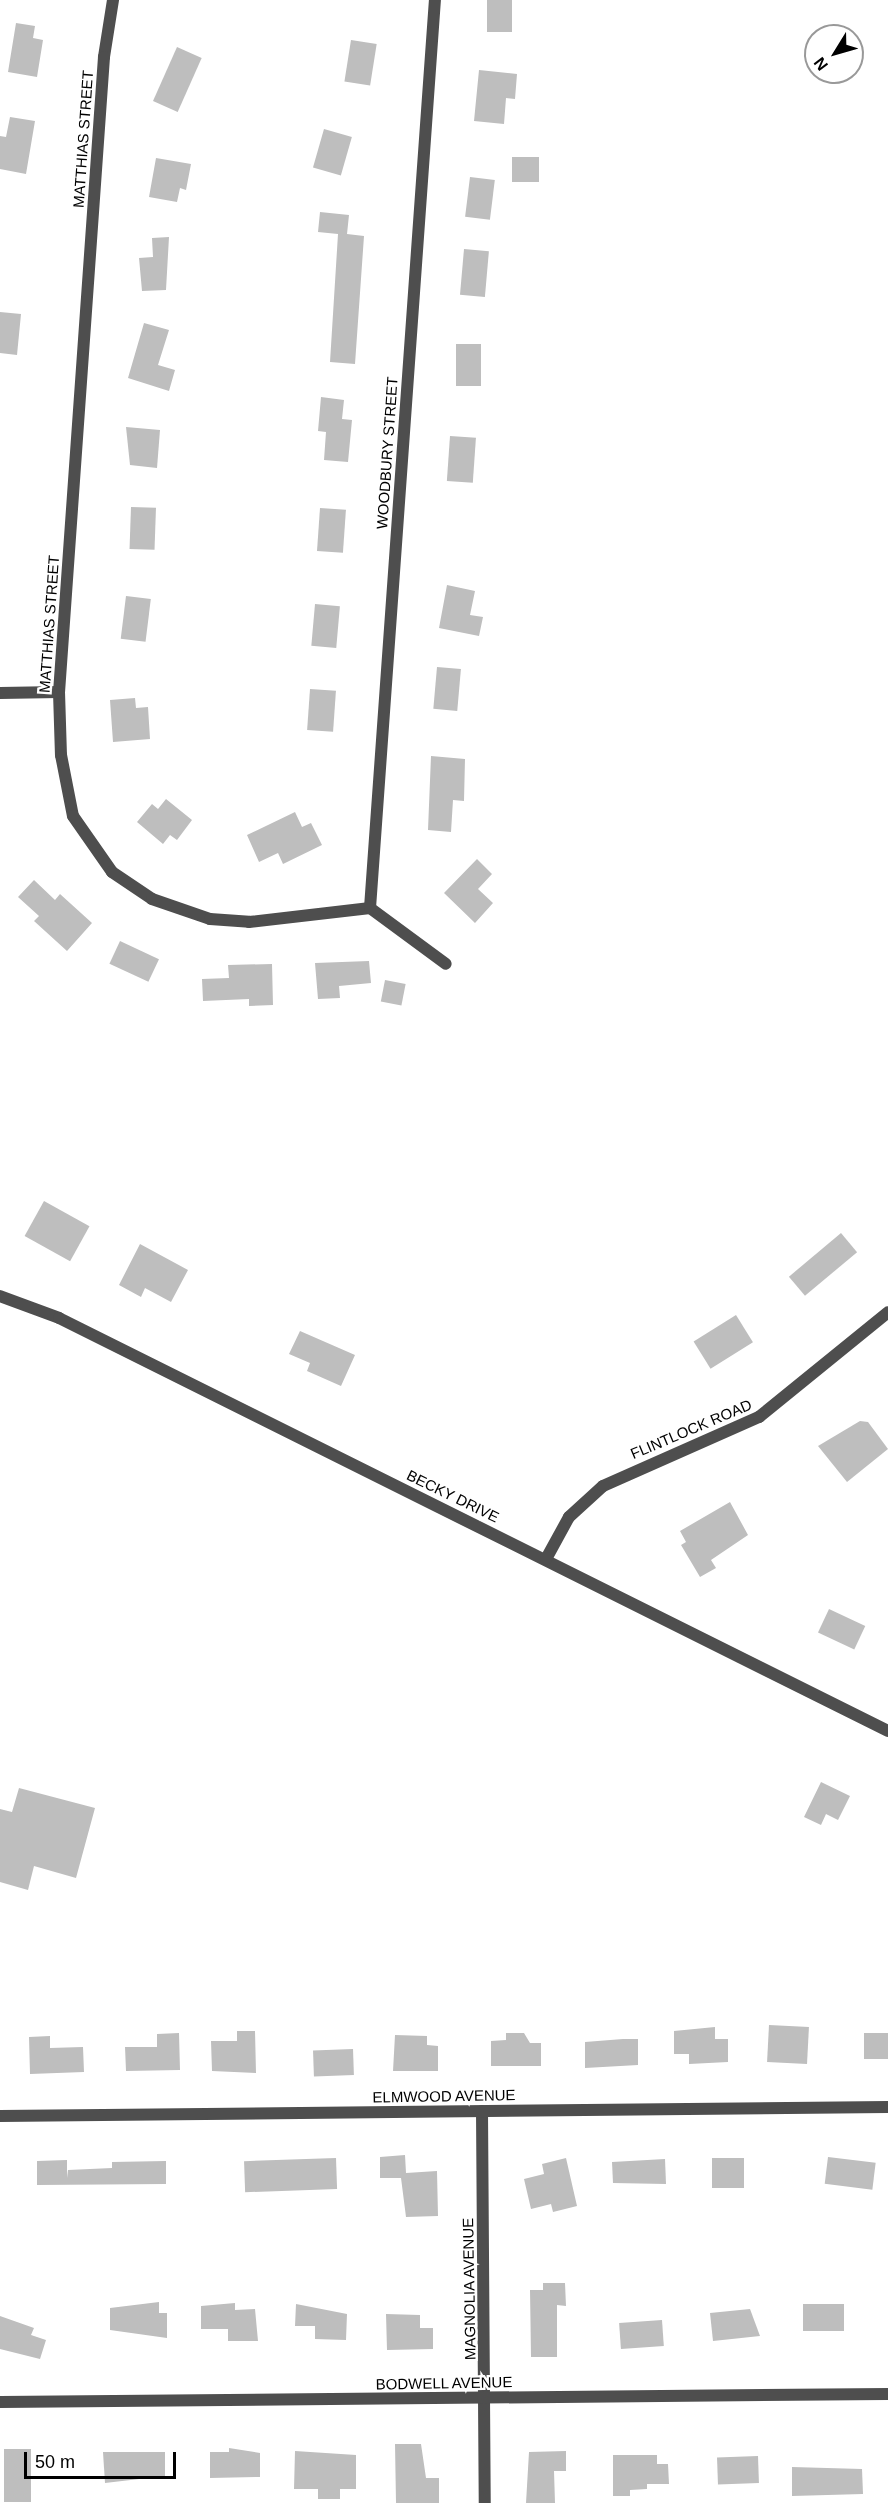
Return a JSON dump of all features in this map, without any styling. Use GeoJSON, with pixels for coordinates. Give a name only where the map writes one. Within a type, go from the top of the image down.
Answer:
{"type":"FeatureCollection","features":[{"type":"Feature","properties":{"kind":"street","name":"MATTHIAS STREET"},"geometry":{"type":"LineString","coordinates":[[113,0],[104,57],[59,692],[61,755],[73,816],[96,855],[130,887],[220,920],[285,920],[370,908]]}},
{"type":"Feature","properties":{"kind":"street","name":"WOODBURY STREET"},"geometry":{"type":"LineString","coordinates":[[370,908],[435,0]]}},
{"type":"Feature","properties":{"kind":"street"},"geometry":{"type":"LineString","coordinates":[[0,693],[59,692]]}},
{"type":"Feature","properties":{"kind":"street"},"geometry":{"type":"LineString","coordinates":[[370,908],[446,964]]}},
{"type":"Feature","properties":{"kind":"street","name":"BECKY DRIVE"},"geometry":{"type":"LineString","coordinates":[[0,1296],[59,1318],[888,1731]]}},
{"type":"Feature","properties":{"kind":"street","name":"FLINTLOCK ROAD"},"geometry":{"type":"LineString","coordinates":[[546,1559],[569,1517],[603,1486],[759,1417],[888,1312]]}},
{"type":"Feature","properties":{"kind":"street","name":"ELMWOOD AVENUE"},"geometry":{"type":"LineString","coordinates":[[0,2116],[888,2107]]}},
{"type":"Feature","properties":{"kind":"street","name":"MAGNOLIA AVENUE"},"geometry":{"type":"LineString","coordinates":[[482,2111],[485,2503]]}},
{"type":"Feature","properties":{"kind":"street","name":"BODWELL AVENUE"},"geometry":{"type":"LineString","coordinates":[[0,2402],[888,2394]]}},
{"type":"Feature","properties":{"kind":"building"},"geometry":{"type":"Polygon","coordinates":[[[487,0],[512,0],[512,32],[487,32],[487,0]]]}},
{"type":"Feature","properties":{"kind":"building"},"geometry":{"type":"Polygon","coordinates":[[[16,23],[35,26],[33,38],[43,40],[37,77],[8,72],[16,23]]]}},
{"type":"Feature","properties":{"kind":"building"},"geometry":{"type":"Polygon","coordinates":[[[351,40],[377,44],[370,86],[344,81],[351,40]]]}},
{"type":"Feature","properties":{"kind":"building"},"geometry":{"type":"Polygon","coordinates":[[[177,47],[202,58],[178,112],[153,101],[177,47]]]}},
{"type":"Feature","properties":{"kind":"building"},"geometry":{"type":"Polygon","coordinates":[[[479,70],[517,74],[515,99],[506,98],[504,124],[474,121],[479,70]]]}},
{"type":"Feature","properties":{"kind":"building"},"geometry":{"type":"Polygon","coordinates":[[[10,117],[35,121],[26,174],[0,169],[0,136],[6,137],[10,117]]]}},
{"type":"Feature","properties":{"kind":"building"},"geometry":{"type":"Polygon","coordinates":[[[324,129],[352,137],[341,175],[313,167],[324,129]]]}},
{"type":"Feature","properties":{"kind":"building"},"geometry":{"type":"Polygon","coordinates":[[[512,157],[539,157],[539,182],[512,182],[512,157]]]}},
{"type":"Feature","properties":{"kind":"building"},"geometry":{"type":"Polygon","coordinates":[[[156,158],[191,164],[186,190],[180,188],[177,202],[149,197],[156,158]]]}},
{"type":"Feature","properties":{"kind":"building"},"geometry":{"type":"Polygon","coordinates":[[[470,177],[495,180],[490,220],[465,217],[470,177]]]}},
{"type":"Feature","properties":{"kind":"building"},"geometry":{"type":"Polygon","coordinates":[[[320,212],[349,215],[347,234],[364,236],[355,364],[330,362],[338,234],[318,232],[320,212]]]}},
{"type":"Feature","properties":{"kind":"building"},"geometry":{"type":"Polygon","coordinates":[[[169,237],[166,290],[142,291],[139,258],[153,257],[152,238],[169,237]]]}},
{"type":"Feature","properties":{"kind":"building"},"geometry":{"type":"Polygon","coordinates":[[[464,249],[489,251],[485,297],[460,295],[464,249]]]}},
{"type":"Feature","properties":{"kind":"building"},"geometry":{"type":"Polygon","coordinates":[[[0,312],[21,314],[17,355],[0,353],[0,312]]]}},
{"type":"Feature","properties":{"kind":"building"},"geometry":{"type":"Polygon","coordinates":[[[144,323],[169,330],[158,365],[175,370],[169,391],[128,378],[144,323]]]}},
{"type":"Feature","properties":{"kind":"building"},"geometry":{"type":"Polygon","coordinates":[[[456,344],[481,344],[481,386],[456,386],[456,344]]]}},
{"type":"Feature","properties":{"kind":"building"},"geometry":{"type":"Polygon","coordinates":[[[321,397],[344,400],[342,419],[352,420],[348,462],[324,460],[326,432],[318,431],[321,397]]]}},
{"type":"Feature","properties":{"kind":"building"},"geometry":{"type":"Polygon","coordinates":[[[126,427],[160,430],[157,468],[130,465],[126,427]]]}},
{"type":"Feature","properties":{"kind":"building"},"geometry":{"type":"Polygon","coordinates":[[[450,436],[476,438],[473,483],[447,481],[450,436]]]}},
{"type":"Feature","properties":{"kind":"building"},"geometry":{"type":"Polygon","coordinates":[[[131,507],[156,508],[155,550],[130,549],[131,507]]]}},
{"type":"Feature","properties":{"kind":"building"},"geometry":{"type":"Polygon","coordinates":[[[320,508],[346,510],[343,553],[317,551],[320,508]]]}},
{"type":"Feature","properties":{"kind":"building"},"geometry":{"type":"Polygon","coordinates":[[[447,585],[475,591],[470,615],[483,617],[479,636],[439,628],[447,585]]]}},
{"type":"Feature","properties":{"kind":"building"},"geometry":{"type":"Polygon","coordinates":[[[126,596],[151,599],[146,642],[121,639],[126,596]]]}},
{"type":"Feature","properties":{"kind":"building"},"geometry":{"type":"Polygon","coordinates":[[[315,604],[340,606],[336,648],[311,646],[315,604]]]}},
{"type":"Feature","properties":{"kind":"building"},"geometry":{"type":"Polygon","coordinates":[[[437,667],[461,669],[457,711],[433,709],[437,667]]]}},
{"type":"Feature","properties":{"kind":"building"},"geometry":{"type":"Polygon","coordinates":[[[310,689],[336,691],[333,732],[307,730],[310,689]]]}},
{"type":"Feature","properties":{"kind":"building"},"geometry":{"type":"Polygon","coordinates":[[[135,698],[136,708],[148,707],[150,739],[113,742],[110,700],[135,698]]]}},
{"type":"Feature","properties":{"kind":"building"},"geometry":{"type":"Polygon","coordinates":[[[431,756],[465,759],[464,801],[453,800],[451,832],[428,830],[431,756]]]}},
{"type":"Feature","properties":{"kind":"building"},"geometry":{"type":"Polygon","coordinates":[[[166,799],[192,820],[177,840],[170,835],[163,844],[137,822],[152,804],[158,809],[166,799]]]}},
{"type":"Feature","properties":{"kind":"building"},"geometry":{"type":"Polygon","coordinates":[[[295,812],[302,827],[311,823],[322,845],[283,864],[278,853],[259,862],[247,835],[295,812]]]}},
{"type":"Feature","properties":{"kind":"building"},"geometry":{"type":"Polygon","coordinates":[[[477,859],[492,874],[478,889],[493,903],[475,923],[444,893],[477,859]]]}},
{"type":"Feature","properties":{"kind":"building"},"geometry":{"type":"Polygon","coordinates":[[[34,880],[55,900],[60,894],[92,923],[67,951],[34,921],[39,916],[18,897],[34,880]]]}},
{"type":"Feature","properties":{"kind":"building"},"geometry":{"type":"Polygon","coordinates":[[[120,941],[159,959],[148,982],[109,964],[120,941]]]}},
{"type":"Feature","properties":{"kind":"building"},"geometry":{"type":"Polygon","coordinates":[[[369,961],[371,983],[339,986],[340,998],[318,999],[315,963],[369,961]]]}},
{"type":"Feature","properties":{"kind":"building"},"geometry":{"type":"Polygon","coordinates":[[[272,964],[273,1005],[249,1006],[249,999],[203,1001],[202,979],[229,978],[228,965],[272,964]]]}},
{"type":"Feature","properties":{"kind":"building"},"geometry":{"type":"Polygon","coordinates":[[[385,980],[406,984],[401,1006],[381,1002],[385,980]]]}},
{"type":"Feature","properties":{"kind":"building"},"geometry":{"type":"Polygon","coordinates":[[[44,1201],[89,1226],[70,1261],[25,1236],[44,1201]]]}},
{"type":"Feature","properties":{"kind":"building"},"geometry":{"type":"Polygon","coordinates":[[[841,1233],[857,1252],[805,1296],[789,1277],[841,1233]]]}},
{"type":"Feature","properties":{"kind":"building"},"geometry":{"type":"Polygon","coordinates":[[[140,1244],[188,1270],[171,1302],[145,1288],[141,1297],[119,1285],[140,1244]]]}},
{"type":"Feature","properties":{"kind":"building"},"geometry":{"type":"Polygon","coordinates":[[[736,1315],[753,1342],[711,1369],[694,1341],[736,1315]]]}},
{"type":"Feature","properties":{"kind":"building"},"geometry":{"type":"Polygon","coordinates":[[[300,1331],[355,1355],[341,1386],[307,1371],[310,1363],[289,1354],[300,1331]]]}},
{"type":"Feature","properties":{"kind":"building"},"geometry":{"type":"Polygon","coordinates":[[[860,1421],[868,1422],[888,1449],[847,1482],[818,1446],[860,1421]]]}},
{"type":"Feature","properties":{"kind":"building"},"geometry":{"type":"Polygon","coordinates":[[[730,1502],[748,1535],[711,1560],[716,1568],[700,1577],[681,1545],[686,1542],[680,1531],[730,1502]]]}},
{"type":"Feature","properties":{"kind":"building"},"geometry":{"type":"Polygon","coordinates":[[[829,1609],[865,1626],[854,1649],[818,1633],[829,1609]]]}},
{"type":"Feature","properties":{"kind":"building"},"geometry":{"type":"Polygon","coordinates":[[[821,1782],[850,1796],[838,1820],[826,1814],[821,1825],[804,1817],[821,1782]]]}},
{"type":"Feature","properties":{"kind":"building"},"geometry":{"type":"Polygon","coordinates":[[[19,1788],[95,1808],[76,1878],[34,1866],[28,1890],[0,1882],[0,1809],[12,1812],[19,1788]]]}},
{"type":"Feature","properties":{"kind":"building"},"geometry":{"type":"Polygon","coordinates":[[[769,2025],[809,2027],[807,2064],[767,2062],[769,2025]]]}},
{"type":"Feature","properties":{"kind":"building"},"geometry":{"type":"Polygon","coordinates":[[[715,2027],[715,2039],[728,2039],[728,2062],[689,2064],[689,2054],[674,2054],[674,2031],[715,2027]]]}},
{"type":"Feature","properties":{"kind":"building"},"geometry":{"type":"Polygon","coordinates":[[[237,2031],[255,2031],[256,2073],[212,2071],[211,2041],[237,2041],[237,2031]]]}},
{"type":"Feature","properties":{"kind":"building"},"geometry":{"type":"Polygon","coordinates":[[[179,2033],[180,2070],[126,2071],[125,2047],[157,2047],[157,2034],[179,2033]]]}},
{"type":"Feature","properties":{"kind":"building"},"geometry":{"type":"Polygon","coordinates":[[[506,2033],[524,2033],[530,2043],[541,2043],[541,2066],[491,2066],[491,2041],[506,2040],[506,2033]]]}},
{"type":"Feature","properties":{"kind":"building"},"geometry":{"type":"Polygon","coordinates":[[[864,2033],[888,2033],[888,2059],[864,2059],[864,2033]]]}},
{"type":"Feature","properties":{"kind":"building"},"geometry":{"type":"Polygon","coordinates":[[[395,2035],[427,2036],[427,2045],[438,2046],[438,2071],[393,2071],[395,2035]]]}},
{"type":"Feature","properties":{"kind":"building"},"geometry":{"type":"Polygon","coordinates":[[[50,2036],[50,2048],[83,2047],[84,2072],[30,2074],[29,2037],[50,2036]]]}},
{"type":"Feature","properties":{"kind":"building"},"geometry":{"type":"Polygon","coordinates":[[[638,2039],[638,2065],[585,2068],[585,2042],[638,2039]]]}},
{"type":"Feature","properties":{"kind":"building"},"geometry":{"type":"Polygon","coordinates":[[[353,2049],[354,2075],[314,2076],[313,2050],[353,2049]]]}},
{"type":"Feature","properties":{"kind":"building"},"geometry":{"type":"Polygon","coordinates":[[[405,2155],[406,2173],[437,2171],[438,2216],[406,2217],[401,2178],[380,2178],[380,2157],[405,2155]]]}},
{"type":"Feature","properties":{"kind":"building"},"geometry":{"type":"Polygon","coordinates":[[[828,2157],[876,2163],[872,2190],[825,2184],[828,2157]]]}},
{"type":"Feature","properties":{"kind":"building"},"geometry":{"type":"Polygon","coordinates":[[[336,2158],[337,2189],[245,2192],[244,2161],[336,2158]]]}},
{"type":"Feature","properties":{"kind":"building"},"geometry":{"type":"Polygon","coordinates":[[[566,2158],[577,2206],[553,2212],[551,2204],[531,2209],[524,2179],[544,2174],[542,2164],[566,2158]]]}},
{"type":"Feature","properties":{"kind":"building"},"geometry":{"type":"Polygon","coordinates":[[[712,2158],[744,2158],[744,2188],[712,2188],[712,2158]]]}},
{"type":"Feature","properties":{"kind":"building"},"geometry":{"type":"Polygon","coordinates":[[[665,2159],[666,2184],[613,2183],[612,2162],[665,2159]]]}},
{"type":"Feature","properties":{"kind":"building"},"geometry":{"type":"Polygon","coordinates":[[[67,2160],[67,2178],[68,2170],[112,2168],[112,2162],[166,2161],[166,2184],[37,2185],[37,2161],[67,2160]]]}},
{"type":"Feature","properties":{"kind":"building"},"geometry":{"type":"Polygon","coordinates":[[[543,2283],[565,2283],[566,2306],[557,2305],[557,2357],[531,2357],[530,2290],[543,2290],[543,2283]]]}},
{"type":"Feature","properties":{"kind":"building"},"geometry":{"type":"Polygon","coordinates":[[[159,2302],[159,2313],[167,2313],[167,2338],[110,2330],[110,2308],[159,2302]]]}},
{"type":"Feature","properties":{"kind":"building"},"geometry":{"type":"Polygon","coordinates":[[[235,2303],[235,2310],[255,2309],[258,2341],[228,2341],[228,2329],[201,2329],[201,2306],[235,2303]]]}},
{"type":"Feature","properties":{"kind":"building"},"geometry":{"type":"Polygon","coordinates":[[[296,2304],[347,2314],[346,2340],[315,2339],[315,2326],[295,2326],[296,2304]]]}},
{"type":"Feature","properties":{"kind":"building"},"geometry":{"type":"Polygon","coordinates":[[[803,2304],[844,2304],[844,2331],[803,2331],[803,2304]]]}},
{"type":"Feature","properties":{"kind":"building"},"geometry":{"type":"Polygon","coordinates":[[[750,2309],[760,2336],[713,2341],[710,2313],[750,2309]]]}},
{"type":"Feature","properties":{"kind":"building"},"geometry":{"type":"Polygon","coordinates":[[[386,2314],[420,2315],[420,2328],[433,2328],[433,2349],[387,2350],[386,2314]]]}},
{"type":"Feature","properties":{"kind":"building"},"geometry":{"type":"Polygon","coordinates":[[[0,2316],[34,2328],[31,2335],[46,2340],[40,2359],[0,2349],[0,2316]]]}},
{"type":"Feature","properties":{"kind":"building"},"geometry":{"type":"Polygon","coordinates":[[[662,2320],[664,2346],[621,2349],[619,2323],[662,2320]]]}},
{"type":"Feature","properties":{"kind":"building"},"geometry":{"type":"Polygon","coordinates":[[[395,2444],[421,2444],[426,2478],[439,2478],[439,2503],[396,2503],[395,2444]]]}},
{"type":"Feature","properties":{"kind":"building"},"geometry":{"type":"Polygon","coordinates":[[[229,2448],[260,2453],[260,2477],[210,2478],[210,2452],[229,2452],[229,2448]]]}},
{"type":"Feature","properties":{"kind":"building"},"geometry":{"type":"Polygon","coordinates":[[[4,2449],[31,2449],[31,2502],[4,2502],[4,2449]]]}},
{"type":"Feature","properties":{"kind":"building"},"geometry":{"type":"Polygon","coordinates":[[[295,2451],[356,2455],[356,2489],[340,2489],[340,2499],[318,2499],[318,2489],[294,2489],[295,2451]]]}},
{"type":"Feature","properties":{"kind":"building"},"geometry":{"type":"Polygon","coordinates":[[[566,2451],[566,2471],[554,2471],[555,2503],[526,2503],[529,2452],[566,2451]]]}},
{"type":"Feature","properties":{"kind":"building"},"geometry":{"type":"Polygon","coordinates":[[[103,2452],[165,2452],[165,2476],[105,2483],[103,2452]]]}},
{"type":"Feature","properties":{"kind":"building"},"geometry":{"type":"Polygon","coordinates":[[[613,2455],[657,2455],[657,2464],[668,2464],[669,2484],[647,2484],[647,2489],[630,2490],[630,2496],[613,2496],[613,2455]]]}},
{"type":"Feature","properties":{"kind":"building"},"geometry":{"type":"Polygon","coordinates":[[[758,2456],[759,2483],[718,2484],[717,2457],[758,2456]]]}},
{"type":"Feature","properties":{"kind":"building"},"geometry":{"type":"Polygon","coordinates":[[[792,2467],[862,2469],[863,2494],[792,2496],[792,2467]]]}}]}
